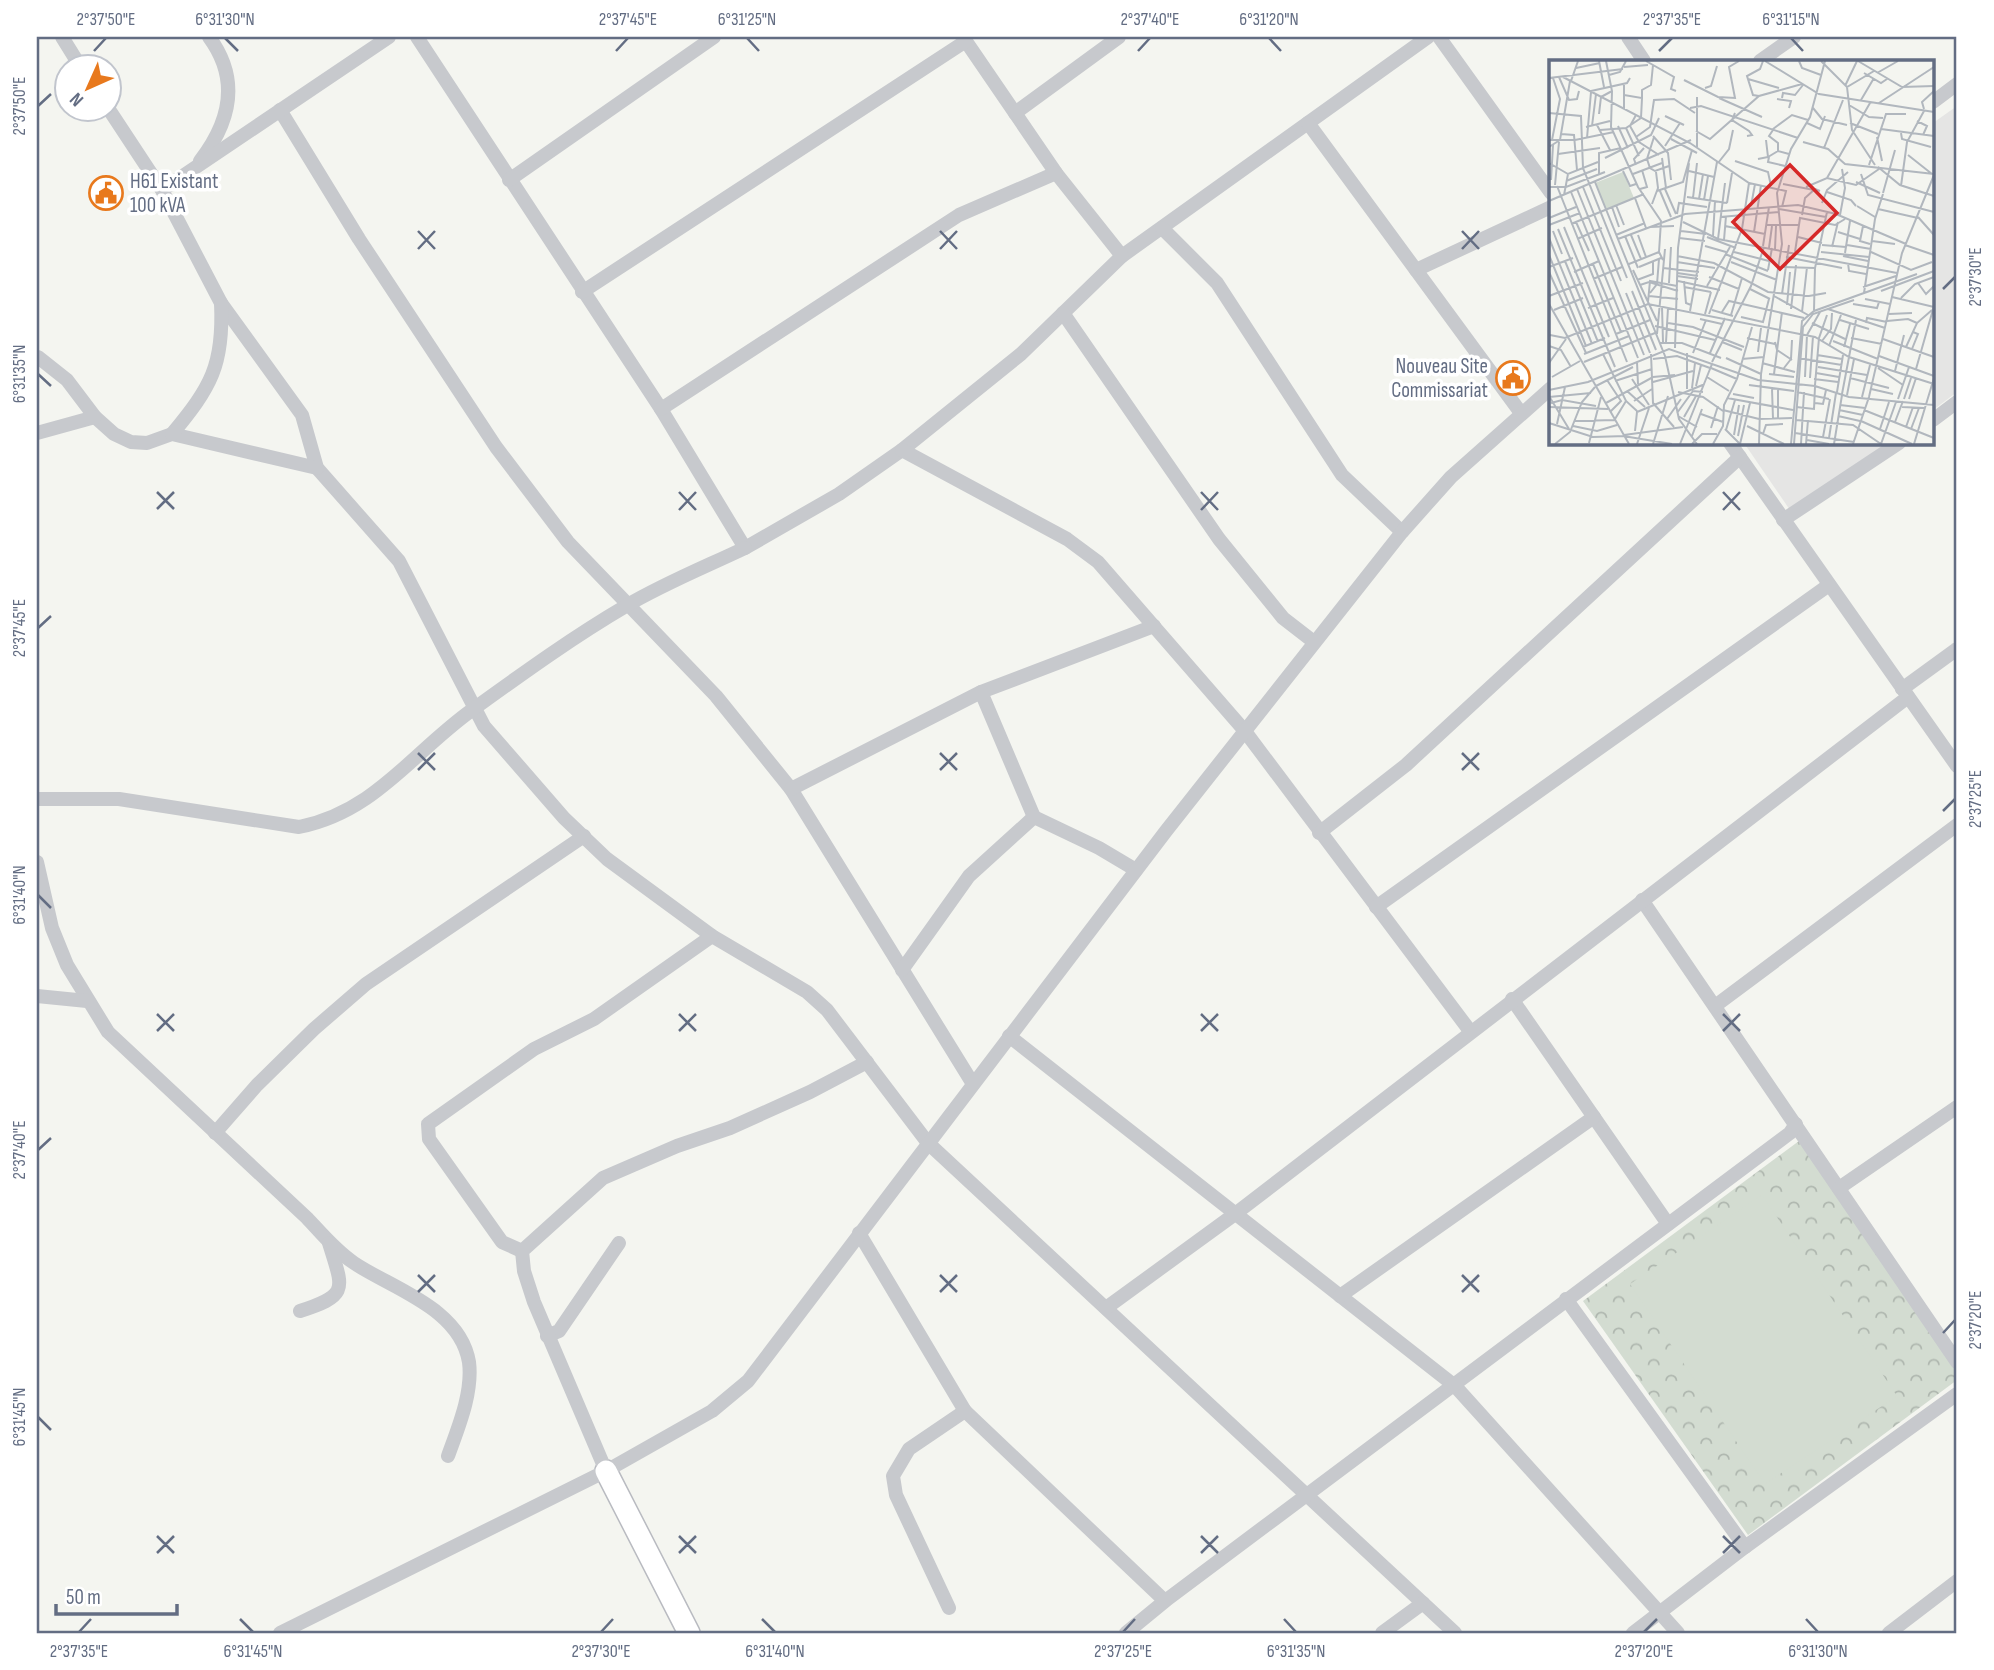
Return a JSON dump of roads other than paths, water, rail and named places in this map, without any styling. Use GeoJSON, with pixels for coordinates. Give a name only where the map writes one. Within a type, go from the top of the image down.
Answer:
{"type":"FeatureCollection","features":[{"type":"Feature","properties":{"kind":"street"},"geometry":{"type":"LineString","coordinates":[[62,37],[71,52]]}},
{"type":"Feature","properties":{"kind":"street"},"geometry":{"type":"LineString","coordinates":[[195,168],[217,135],[230,99],[224,64],[209,37]]}},
{"type":"Feature","properties":{"kind":"street"},"geometry":{"type":"LineString","coordinates":[[162,190],[389,37]]}},
{"type":"Feature","properties":{"kind":"street"},"geometry":{"type":"LineString","coordinates":[[417,37],[660,409],[745,548]]}},
{"type":"Feature","properties":{"kind":"street"},"geometry":{"type":"LineString","coordinates":[[509,180],[714,37]]}},
{"type":"Feature","properties":{"kind":"street"},"geometry":{"type":"LineString","coordinates":[[1015,113],[1119,37]]}},
{"type":"Feature","properties":{"kind":"street"},"geometry":{"type":"LineString","coordinates":[[37,799],[119,799],[299,827],[323,823],[354,807],[414,763],[442,732],[474,708],[626,606],[745,548],[839,494],[902,450],[986,384],[1122,256],[1428,37]]}},
{"type":"Feature","properties":{"kind":"street"},"geometry":{"type":"LineString","coordinates":[[1439,37],[1549,190]]}},
{"type":"Feature","properties":{"kind":"street"},"geometry":{"type":"LineString","coordinates":[[1628,37],[1643,60]]}},
{"type":"Feature","properties":{"kind":"street"},"geometry":{"type":"LineString","coordinates":[[1761,60],[1794,37]]}},
{"type":"Feature","properties":{"kind":"street"},"geometry":{"type":"LineString","coordinates":[[582,292],[965,39],[1056,173],[1122,256]]}},
{"type":"Feature","properties":{"kind":"street"},"geometry":{"type":"LineString","coordinates":[[1934,101],[1957,85]]}},
{"type":"Feature","properties":{"kind":"street"},"geometry":{"type":"LineString","coordinates":[[280,110],[359,239],[496,447],[568,542],[626,606],[716,696],[790,789],[973,1084]]}},
{"type":"Feature","properties":{"kind":"street"},"geometry":{"type":"LineString","coordinates":[[117,122],[162,190],[222,303],[302,415],[317,468],[399,561],[474,708],[492,735],[607,859],[712,936],[807,992],[827,1010],[928,1143],[1455,1633]]}},
{"type":"Feature","properties":{"kind":"street"},"geometry":{"type":"LineString","coordinates":[[1308,123],[1521,413]]}},
{"type":"Feature","properties":{"kind":"street"},"geometry":{"type":"LineString","coordinates":[[660,409],[959,215],[1056,173]]}},
{"type":"Feature","properties":{"kind":"street"},"geometry":{"type":"LineString","coordinates":[[1416,270],[1549,208]]}},
{"type":"Feature","properties":{"kind":"street"},"geometry":{"type":"LineString","coordinates":[[1162,228],[1217,283],[1342,475],[1402,532]]}},
{"type":"Feature","properties":{"kind":"street"},"geometry":{"type":"LineString","coordinates":[[38,357],[67,380],[95,417],[114,434],[131,442],[147,443],[172,434],[195,407],[213,374],[223,341],[222,303]]}},
{"type":"Feature","properties":{"kind":"street"},"geometry":{"type":"LineString","coordinates":[[1063,313],[1219,539],[1283,618],[1314,642]]}},
{"type":"Feature","properties":{"kind":"street"},"geometry":{"type":"LineString","coordinates":[[280,1633],[606,1471],[712,1411],[748,1381],[1136,870],[1402,532],[1451,477],[1549,390]]}},
{"type":"Feature","properties":{"kind":"street"},"geometry":{"type":"LineString","coordinates":[[1934,419],[1957,402]]}},
{"type":"Feature","properties":{"kind":"street"},"geometry":{"type":"LineString","coordinates":[[37,433],[95,417]]}},
{"type":"Feature","properties":{"kind":"street"},"geometry":{"type":"LineString","coordinates":[[172,434],[317,468]]}},
{"type":"Feature","properties":{"kind":"street"},"geometry":{"type":"LineString","coordinates":[[1731,444],[1957,766]]}},
{"type":"Feature","properties":{"kind":"street"},"geometry":{"type":"LineString","coordinates":[[1783,520],[1897,444]]}},
{"type":"Feature","properties":{"kind":"street"},"geometry":{"type":"LineString","coordinates":[[902,450],[1067,539],[1098,562],[1244,730],[1470,1031]]}},
{"type":"Feature","properties":{"kind":"street"},"geometry":{"type":"LineString","coordinates":[[1319,833],[1406,765],[1740,457]]}},
{"type":"Feature","properties":{"kind":"street"},"geometry":{"type":"LineString","coordinates":[[1376,907],[1829,585]]}},
{"type":"Feature","properties":{"kind":"street"},"geometry":{"type":"LineString","coordinates":[[790,789],[981,692],[1154,626]]}},
{"type":"Feature","properties":{"kind":"street"},"geometry":{"type":"LineString","coordinates":[[1106,1308],[1236,1214],[1642,900],[1957,649]]}},
{"type":"Feature","properties":{"kind":"street"},"geometry":{"type":"LineString","coordinates":[[981,692],[1034,817],[1099,848],[1136,870]]}},
{"type":"Feature","properties":{"kind":"street"},"geometry":{"type":"LineString","coordinates":[[902,970],[969,876],[1034,817]]}},
{"type":"Feature","properties":{"kind":"street"},"geometry":{"type":"LineString","coordinates":[[1715,1006],[1957,825]]}},
{"type":"Feature","properties":{"kind":"street"},"geometry":{"type":"LineString","coordinates":[[215,1133],[314,1029],[366,984],[583,836]]}},
{"type":"Feature","properties":{"kind":"street"},"geometry":{"type":"LineString","coordinates":[[37,862],[52,928],[67,965],[108,1032],[307,1218],[329,1243],[354,1263],[436,1312],[465,1343],[469,1365],[464,1411],[448,1456]]}},
{"type":"Feature","properties":{"kind":"street"},"geometry":{"type":"LineString","coordinates":[[1642,900],[1957,1362]]}},
{"type":"Feature","properties":{"kind":"street"},"geometry":{"type":"LineString","coordinates":[[522,1251],[502,1242],[429,1139],[428,1124],[534,1049],[594,1019],[712,936]]}},
{"type":"Feature","properties":{"kind":"street"},"geometry":{"type":"LineString","coordinates":[[37,996],[87,1001]]}},
{"type":"Feature","properties":{"kind":"street"},"geometry":{"type":"LineString","coordinates":[[1513,999],[1668,1224]]}},
{"type":"Feature","properties":{"kind":"street"},"geometry":{"type":"LineString","coordinates":[[1009,1036],[1455,1386],[1658,1614],[1678,1633]]}},
{"type":"Feature","properties":{"kind":"street"},"geometry":{"type":"LineString","coordinates":[[522,1251],[603,1178],[677,1146],[730,1128],[810,1092],[867,1062]]}},
{"type":"Feature","properties":{"kind":"street"},"geometry":{"type":"LineString","coordinates":[[1839,1188],[1957,1107]]}},
{"type":"Feature","properties":{"kind":"street"},"geometry":{"type":"LineString","coordinates":[[1340,1296],[1594,1117]]}},
{"type":"Feature","properties":{"kind":"street"},"geometry":{"type":"LineString","coordinates":[[1126,1633],[1165,1601],[1790,1133],[1796,1124]]}},
{"type":"Feature","properties":{"kind":"street"},"geometry":{"type":"LineString","coordinates":[[859,1234],[965,1411],[1165,1601]]}},
{"type":"Feature","properties":{"kind":"street"},"geometry":{"type":"LineString","coordinates":[[300,1311],[327,1302],[339,1290],[341,1282],[329,1243]]}},
{"type":"Feature","properties":{"kind":"street"},"geometry":{"type":"LineString","coordinates":[[547,1336],[559,1331],[620,1243]]}},
{"type":"Feature","properties":{"kind":"street"},"geometry":{"type":"LineString","coordinates":[[522,1251],[524,1271],[547,1336],[562,1363],[606,1471],[685,1631]]}},
{"type":"Feature","properties":{"kind":"street"},"geometry":{"type":"LineString","coordinates":[[1566,1300],[1745,1547]]}},
{"type":"Feature","properties":{"kind":"street"},"geometry":{"type":"LineString","coordinates":[[1633,1633],[1745,1547],[1957,1394]]}},
{"type":"Feature","properties":{"kind":"street"},"geometry":{"type":"LineString","coordinates":[[949,1608],[896,1495],[892,1476],[909,1449],[965,1411]]}},
{"type":"Feature","properties":{"kind":"street"},"geometry":{"type":"LineString","coordinates":[[1889,1633],[1957,1581]]}},
{"type":"Feature","properties":{"kind":"street"},"geometry":{"type":"LineString","coordinates":[[1382,1633],[1423,1603]]}},
{"type":"Feature","properties":{"kind":"place","name":"H61 Existant 100 kVA"},"geometry":{"type":"Point","coordinates":[106,193]}},
{"type":"Feature","properties":{"kind":"place","name":"Nouveau Site Commissariat"},"geometry":{"type":"Point","coordinates":[1513,378]}}]}
